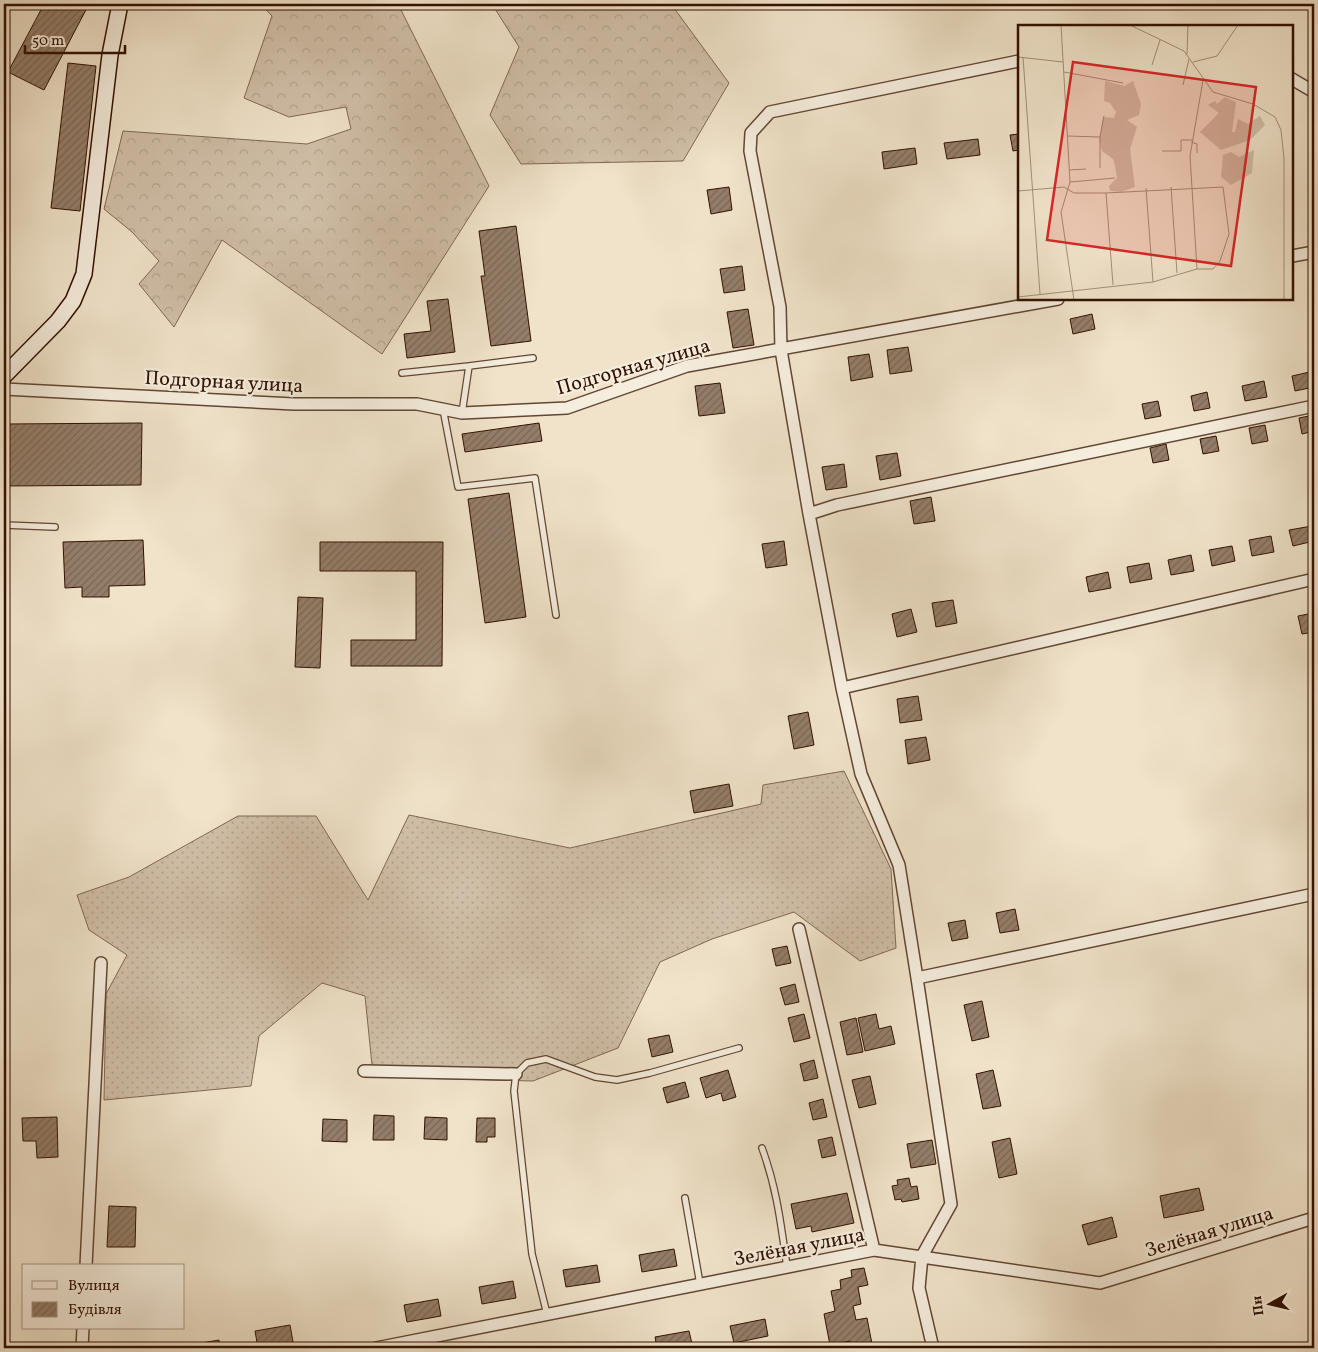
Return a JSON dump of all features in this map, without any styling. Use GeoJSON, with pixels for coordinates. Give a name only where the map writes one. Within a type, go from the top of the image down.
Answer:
{"type":"FeatureCollection","features":[{"type":"Feature","properties":{"kind":"main road"},"geometry":{"type":"LineString","coordinates":[[4,376],[58,321],[73,301],[84,274],[110,55],[120,4]]}},
{"type":"Feature","properties":{"kind":"street"},"geometry":{"type":"LineString","coordinates":[[932,1348],[919,1288],[922,1256],[951,1204],[918,978],[899,865],[861,774],[842,688],[809,514],[781,350],[780,307],[750,151],[751,133],[770,112],[1018,61]]}},
{"type":"Feature","properties":{"kind":"street"},"geometry":{"type":"LineString","coordinates":[[1293,80],[1314,92]]}},
{"type":"Feature","properties":{"kind":"street"},"geometry":{"type":"LineString","coordinates":[[1293,256],[1314,252]]}},
{"type":"Feature","properties":{"kind":"street","name":"Подгорная улица"},"geometry":{"type":"LineString","coordinates":[[4,389],[294,404],[417,404],[462,413],[567,408],[686,366],[1053,300]]}},
{"type":"Feature","properties":{"kind":"street"},"geometry":{"type":"LineString","coordinates":[[809,514],[857,501],[1314,406]]}},
{"type":"Feature","properties":{"kind":"street"},"geometry":{"type":"LineString","coordinates":[[842,688],[1314,579]]}},
{"type":"Feature","properties":{"kind":"street"},"geometry":{"type":"LineString","coordinates":[[918,978],[1314,894]]}},
{"type":"Feature","properties":{"kind":"street"},"geometry":{"type":"LineString","coordinates":[[799,929],[874,1250]]}},
{"type":"Feature","properties":{"kind":"street"},"geometry":{"type":"LineString","coordinates":[[86,1264],[101,963]]}},
{"type":"Feature","properties":{"kind":"street"},"geometry":{"type":"LineString","coordinates":[[364,1071],[516,1074]]}},
{"type":"Feature","properties":{"kind":"street","name":"Зелёная улица"},"geometry":{"type":"LineString","coordinates":[[376,1348],[874,1250],[1100,1283],[1314,1218]]}},
{"type":"Feature","properties":{"kind":"street"},"geometry":{"type":"LineString","coordinates":[[82,1348],[83,1330]]}},
{"type":"Feature","properties":{"kind":"lane"},"geometry":{"type":"LineString","coordinates":[[402,373],[533,358]]}},
{"type":"Feature","properties":{"kind":"lane"},"geometry":{"type":"LineString","coordinates":[[462,413],[468,366]]}},
{"type":"Feature","properties":{"kind":"lane"},"geometry":{"type":"LineString","coordinates":[[443,409],[458,487],[535,478],[556,615]]}},
{"type":"Feature","properties":{"kind":"lane"},"geometry":{"type":"LineString","coordinates":[[4,525],[55,526]]}},
{"type":"Feature","properties":{"kind":"lane"},"geometry":{"type":"LineString","coordinates":[[547,1314],[532,1254],[514,1091],[516,1074],[526,1063],[546,1059],[595,1077],[617,1080],[650,1073],[739,1048]]}},
{"type":"Feature","properties":{"kind":"lane"},"geometry":{"type":"LineString","coordinates":[[762,1148],[778,1200],[787,1267]]}},
{"type":"Feature","properties":{"kind":"lane"},"geometry":{"type":"LineString","coordinates":[[685,1198],[700,1284]]}},
{"type":"Feature","properties":{"kind":"green space"},"geometry":{"type":"Polygon","coordinates":[[[261,4],[398,4],[489,186],[382,354],[222,240],[174,327],[139,284],[159,261],[132,232],[104,209],[123,131],[307,144],[351,129],[346,107],[289,117],[244,98],[272,16],[261,4]]]}},
{"type":"Feature","properties":{"kind":"green space"},"geometry":{"type":"Polygon","coordinates":[[[492,4],[671,4],[729,83],[683,161],[521,164],[490,115],[519,47],[492,4]]]}},
{"type":"Feature","properties":{"kind":"green space"},"geometry":{"type":"Polygon","coordinates":[[[844,771],[891,869],[896,948],[860,961],[794,912],[712,939],[660,962],[618,1048],[533,1081],[373,1075],[365,996],[322,983],[259,1036],[251,1086],[104,1100],[106,994],[127,955],[89,930],[77,895],[129,877],[238,816],[316,816],[368,900],[409,815],[570,848],[761,804],[763,785],[844,771]]]}},
{"type":"Feature","properties":{"kind":"building"},"geometry":{"type":"Polygon","coordinates":[[[44,4],[89,4],[44,90],[8,72],[44,4]]]}},
{"type":"Feature","properties":{"kind":"building"},"geometry":{"type":"Polygon","coordinates":[[[68,63],[96,66],[80,211],[51,208],[68,63]]]}},
{"type":"Feature","properties":{"kind":"building"},"geometry":{"type":"Polygon","coordinates":[[[1018,134],[1018,150],[1013,151],[1010,135],[1018,134]]]}},
{"type":"Feature","properties":{"kind":"building"},"geometry":{"type":"Polygon","coordinates":[[[978,139],[980,155],[947,159],[944,143],[978,139]]]}},
{"type":"Feature","properties":{"kind":"building"},"geometry":{"type":"Polygon","coordinates":[[[915,148],[917,164],[884,169],[882,152],[915,148]]]}},
{"type":"Feature","properties":{"kind":"building"},"geometry":{"type":"Polygon","coordinates":[[[729,187],[732,210],[711,214],[707,190],[729,187]]]}},
{"type":"Feature","properties":{"kind":"building"},"geometry":{"type":"Polygon","coordinates":[[[516,226],[531,341],[491,346],[481,276],[485,276],[479,231],[516,226]]]}},
{"type":"Feature","properties":{"kind":"building"},"geometry":{"type":"Polygon","coordinates":[[[742,266],[745,290],[724,293],[720,269],[742,266]]]}},
{"type":"Feature","properties":{"kind":"building"},"geometry":{"type":"Polygon","coordinates":[[[448,299],[455,352],[407,358],[404,334],[431,331],[427,301],[448,299]]]}},
{"type":"Feature","properties":{"kind":"building"},"geometry":{"type":"Polygon","coordinates":[[[748,309],[754,345],[733,348],[727,312],[748,309]]]}},
{"type":"Feature","properties":{"kind":"building"},"geometry":{"type":"Polygon","coordinates":[[[1092,314],[1095,329],[1073,334],[1070,319],[1092,314]]]}},
{"type":"Feature","properties":{"kind":"building"},"geometry":{"type":"Polygon","coordinates":[[[908,347],[912,371],[890,374],[887,350],[908,347]]]}},
{"type":"Feature","properties":{"kind":"building"},"geometry":{"type":"Polygon","coordinates":[[[869,354],[873,377],[851,381],[848,357],[869,354]]]}},
{"type":"Feature","properties":{"kind":"building"},"geometry":{"type":"Polygon","coordinates":[[[1314,371],[1314,387],[1295,391],[1292,376],[1314,371]]]}},
{"type":"Feature","properties":{"kind":"building"},"geometry":{"type":"Polygon","coordinates":[[[1264,381],[1267,397],[1245,401],[1242,386],[1264,381]]]}},
{"type":"Feature","properties":{"kind":"building"},"geometry":{"type":"Polygon","coordinates":[[[720,383],[725,413],[699,416],[695,386],[720,383]]]}},
{"type":"Feature","properties":{"kind":"building"},"geometry":{"type":"Polygon","coordinates":[[[1207,392],[1210,408],[1194,411],[1191,396],[1207,392]]]}},
{"type":"Feature","properties":{"kind":"building"},"geometry":{"type":"Polygon","coordinates":[[[1158,401],[1161,416],[1145,419],[1142,404],[1158,401]]]}},
{"type":"Feature","properties":{"kind":"building"},"geometry":{"type":"Polygon","coordinates":[[[1314,415],[1314,431],[1302,434],[1299,418],[1314,415]]]}},
{"type":"Feature","properties":{"kind":"building"},"geometry":{"type":"Polygon","coordinates":[[[142,423],[141,485],[4,486],[4,424],[142,423]]]}},
{"type":"Feature","properties":{"kind":"building"},"geometry":{"type":"Polygon","coordinates":[[[539,423],[542,441],[465,452],[462,434],[539,423]]]}},
{"type":"Feature","properties":{"kind":"building"},"geometry":{"type":"Polygon","coordinates":[[[1265,425],[1268,441],[1252,444],[1249,428],[1265,425]]]}},
{"type":"Feature","properties":{"kind":"building"},"geometry":{"type":"Polygon","coordinates":[[[1216,436],[1219,451],[1203,454],[1200,439],[1216,436]]]}},
{"type":"Feature","properties":{"kind":"building"},"geometry":{"type":"Polygon","coordinates":[[[1166,444],[1169,460],[1153,463],[1150,448],[1166,444]]]}},
{"type":"Feature","properties":{"kind":"building"},"geometry":{"type":"Polygon","coordinates":[[[897,453],[901,476],[880,480],[876,456],[897,453]]]}},
{"type":"Feature","properties":{"kind":"building"},"geometry":{"type":"Polygon","coordinates":[[[844,464],[847,487],[826,490],[822,467],[844,464]]]}},
{"type":"Feature","properties":{"kind":"building"},"geometry":{"type":"Polygon","coordinates":[[[509,493],[526,617],[485,623],[468,499],[509,493]]]}},
{"type":"Feature","properties":{"kind":"building"},"geometry":{"type":"Polygon","coordinates":[[[931,497],[935,521],[914,524],[910,501],[931,497]]]}},
{"type":"Feature","properties":{"kind":"building"},"geometry":{"type":"Polygon","coordinates":[[[1312,526],[1314,541],[1293,546],[1289,530],[1312,526]]]}},
{"type":"Feature","properties":{"kind":"building"},"geometry":{"type":"Polygon","coordinates":[[[1271,536],[1274,552],[1252,556],[1249,540],[1271,536]]]}},
{"type":"Feature","properties":{"kind":"building"},"geometry":{"type":"Polygon","coordinates":[[[143,540],[145,585],[109,586],[109,597],[82,597],[82,587],[65,588],[63,542],[143,540]]]}},
{"type":"Feature","properties":{"kind":"building"},"geometry":{"type":"Polygon","coordinates":[[[784,541],[787,565],[766,568],[762,544],[784,541]]]}},
{"type":"Feature","properties":{"kind":"building"},"geometry":{"type":"Polygon","coordinates":[[[320,542],[443,542],[442,666],[351,666],[351,640],[416,640],[416,571],[320,571],[320,542]]]}},
{"type":"Feature","properties":{"kind":"building"},"geometry":{"type":"Polygon","coordinates":[[[1232,546],[1235,561],[1212,566],[1209,550],[1232,546]]]}},
{"type":"Feature","properties":{"kind":"building"},"geometry":{"type":"Polygon","coordinates":[[[1191,555],[1194,571],[1171,575],[1168,560],[1191,555]]]}},
{"type":"Feature","properties":{"kind":"building"},"geometry":{"type":"Polygon","coordinates":[[[1149,563],[1152,579],[1130,583],[1127,567],[1149,563]]]}},
{"type":"Feature","properties":{"kind":"building"},"geometry":{"type":"Polygon","coordinates":[[[1108,572],[1111,588],[1089,592],[1086,577],[1108,572]]]}},
{"type":"Feature","properties":{"kind":"building"},"geometry":{"type":"Polygon","coordinates":[[[298,597],[323,598],[320,668],[295,667],[298,597]]]}},
{"type":"Feature","properties":{"kind":"building"},"geometry":{"type":"Polygon","coordinates":[[[953,600],[957,623],[936,627],[932,603],[953,600]]]}},
{"type":"Feature","properties":{"kind":"building"},"geometry":{"type":"Polygon","coordinates":[[[911,609],[917,632],[897,637],[892,614],[911,609]]]}},
{"type":"Feature","properties":{"kind":"building"},"geometry":{"type":"Polygon","coordinates":[[[1313,613],[1314,632],[1302,634],[1298,616],[1313,613]]]}},
{"type":"Feature","properties":{"kind":"building"},"geometry":{"type":"Polygon","coordinates":[[[918,696],[922,720],[900,723],[897,699],[918,696]]]}},
{"type":"Feature","properties":{"kind":"building"},"geometry":{"type":"Polygon","coordinates":[[[808,712],[814,745],[794,749],[788,716],[808,712]]]}},
{"type":"Feature","properties":{"kind":"building"},"geometry":{"type":"Polygon","coordinates":[[[926,737],[930,760],[908,764],[905,740],[926,737]]]}},
{"type":"Feature","properties":{"kind":"building"},"geometry":{"type":"Polygon","coordinates":[[[729,784],[733,806],[694,813],[690,791],[729,784]]]}},
{"type":"Feature","properties":{"kind":"building"},"geometry":{"type":"Polygon","coordinates":[[[1015,909],[1019,930],[1000,933],[996,913],[1015,909]]]}},
{"type":"Feature","properties":{"kind":"building"},"geometry":{"type":"Polygon","coordinates":[[[965,920],[968,938],[952,941],[948,923],[965,920]]]}},
{"type":"Feature","properties":{"kind":"building"},"geometry":{"type":"Polygon","coordinates":[[[787,946],[791,963],[776,966],[772,949],[787,946]]]}},
{"type":"Feature","properties":{"kind":"building"},"geometry":{"type":"Polygon","coordinates":[[[795,984],[799,1002],[785,1005],[780,988],[795,984]]]}},
{"type":"Feature","properties":{"kind":"building"},"geometry":{"type":"Polygon","coordinates":[[[982,1001],[989,1037],[972,1041],[964,1005],[982,1001]]]}},
{"type":"Feature","properties":{"kind":"building"},"geometry":{"type":"Polygon","coordinates":[[[804,1014],[810,1038],[794,1042],[788,1018],[804,1014]]]}},
{"type":"Feature","properties":{"kind":"building"},"geometry":{"type":"Polygon","coordinates":[[[876,1014],[879,1029],[891,1026],[895,1044],[865,1051],[858,1018],[876,1014]]]}},
{"type":"Feature","properties":{"kind":"building"},"geometry":{"type":"Polygon","coordinates":[[[856,1018],[863,1052],[847,1055],[840,1022],[856,1018]]]}},
{"type":"Feature","properties":{"kind":"building"},"geometry":{"type":"Polygon","coordinates":[[[669,1035],[673,1052],[652,1057],[648,1039],[669,1035]]]}},
{"type":"Feature","properties":{"kind":"building"},"geometry":{"type":"Polygon","coordinates":[[[814,1060],[818,1078],[804,1081],[800,1064],[814,1060]]]}},
{"type":"Feature","properties":{"kind":"building"},"geometry":{"type":"Polygon","coordinates":[[[728,1070],[736,1097],[723,1101],[721,1093],[706,1098],[700,1078],[728,1070]]]}},
{"type":"Feature","properties":{"kind":"building"},"geometry":{"type":"Polygon","coordinates":[[[993,1070],[1001,1106],[983,1109],[976,1074],[993,1070]]]}},
{"type":"Feature","properties":{"kind":"building"},"geometry":{"type":"Polygon","coordinates":[[[870,1076],[876,1104],[859,1108],[852,1080],[870,1076]]]}},
{"type":"Feature","properties":{"kind":"building"},"geometry":{"type":"Polygon","coordinates":[[[685,1082],[689,1097],[667,1103],[663,1088],[685,1082]]]}},
{"type":"Feature","properties":{"kind":"building"},"geometry":{"type":"Polygon","coordinates":[[[823,1099],[827,1117],[813,1120],[809,1103],[823,1099]]]}},
{"type":"Feature","properties":{"kind":"building"},"geometry":{"type":"Polygon","coordinates":[[[374,1115],[394,1116],[394,1140],[373,1140],[374,1115]]]}},
{"type":"Feature","properties":{"kind":"building"},"geometry":{"type":"Polygon","coordinates":[[[57,1117],[58,1157],[37,1158],[36,1141],[23,1141],[22,1118],[57,1117]]]}},
{"type":"Feature","properties":{"kind":"building"},"geometry":{"type":"Polygon","coordinates":[[[425,1117],[447,1118],[447,1140],[424,1139],[425,1117]]]}},
{"type":"Feature","properties":{"kind":"building"},"geometry":{"type":"Polygon","coordinates":[[[477,1118],[495,1118],[495,1137],[487,1137],[487,1142],[476,1142],[477,1118]]]}},
{"type":"Feature","properties":{"kind":"building"},"geometry":{"type":"Polygon","coordinates":[[[323,1119],[347,1120],[347,1142],[322,1141],[323,1119]]]}},
{"type":"Feature","properties":{"kind":"building"},"geometry":{"type":"Polygon","coordinates":[[[832,1137],[836,1155],[822,1158],[818,1140],[832,1137]]]}},
{"type":"Feature","properties":{"kind":"building"},"geometry":{"type":"Polygon","coordinates":[[[1010,1138],[1017,1174],[999,1178],[992,1142],[1010,1138]]]}},
{"type":"Feature","properties":{"kind":"building"},"geometry":{"type":"Polygon","coordinates":[[[932,1140],[936,1164],[911,1168],[907,1144],[932,1140]]]}},
{"type":"Feature","properties":{"kind":"building"},"geometry":{"type":"Polygon","coordinates":[[[909,1178],[911,1187],[917,1186],[919,1199],[902,1202],[901,1199],[895,1200],[892,1186],[898,1185],[897,1180],[909,1178]]]}},
{"type":"Feature","properties":{"kind":"building"},"geometry":{"type":"Polygon","coordinates":[[[1199,1188],[1204,1210],[1164,1218],[1160,1196],[1199,1188]]]}},
{"type":"Feature","properties":{"kind":"building"},"geometry":{"type":"Polygon","coordinates":[[[847,1193],[854,1223],[812,1232],[811,1226],[796,1229],[791,1204],[847,1193]]]}},
{"type":"Feature","properties":{"kind":"building"},"geometry":{"type":"Polygon","coordinates":[[[109,1206],[136,1207],[135,1247],[107,1247],[109,1206]]]}},
{"type":"Feature","properties":{"kind":"building"},"geometry":{"type":"Polygon","coordinates":[[[1112,1217],[1117,1237],[1088,1245],[1082,1225],[1112,1217]]]}},
{"type":"Feature","properties":{"kind":"building"},"geometry":{"type":"Polygon","coordinates":[[[674,1249],[677,1266],[642,1272],[639,1255],[674,1249]]]}},
{"type":"Feature","properties":{"kind":"building"},"geometry":{"type":"Polygon","coordinates":[[[597,1265],[600,1282],[566,1287],[563,1270],[597,1265]]]}},
{"type":"Feature","properties":{"kind":"building"},"geometry":{"type":"Polygon","coordinates":[[[864,1268],[868,1285],[858,1287],[861,1304],[853,1306],[856,1320],[867,1318],[872,1344],[851,1348],[850,1341],[830,1345],[824,1314],[835,1311],[831,1291],[841,1289],[840,1280],[852,1277],[851,1270],[864,1268]]]}},
{"type":"Feature","properties":{"kind":"building"},"geometry":{"type":"Polygon","coordinates":[[[513,1281],[516,1298],[482,1304],[479,1287],[513,1281]]]}},
{"type":"Feature","properties":{"kind":"building"},"geometry":{"type":"Polygon","coordinates":[[[438,1299],[441,1316],[407,1322],[404,1305],[438,1299]]]}},
{"type":"Feature","properties":{"kind":"building"},"geometry":{"type":"Polygon","coordinates":[[[765,1319],[768,1336],[734,1343],[730,1326],[765,1319]]]}},
{"type":"Feature","properties":{"kind":"building"},"geometry":{"type":"Polygon","coordinates":[[[290,1325],[293,1342],[258,1348],[255,1331],[290,1325]]]}},
{"type":"Feature","properties":{"kind":"building"},"geometry":{"type":"Polygon","coordinates":[[[689,1331],[693,1348],[657,1348],[655,1337],[689,1331]]]}},
{"type":"Feature","properties":{"kind":"building"},"geometry":{"type":"Polygon","coordinates":[[[219,1340],[220,1348],[185,1348],[184,1346],[219,1340]]]}}]}
